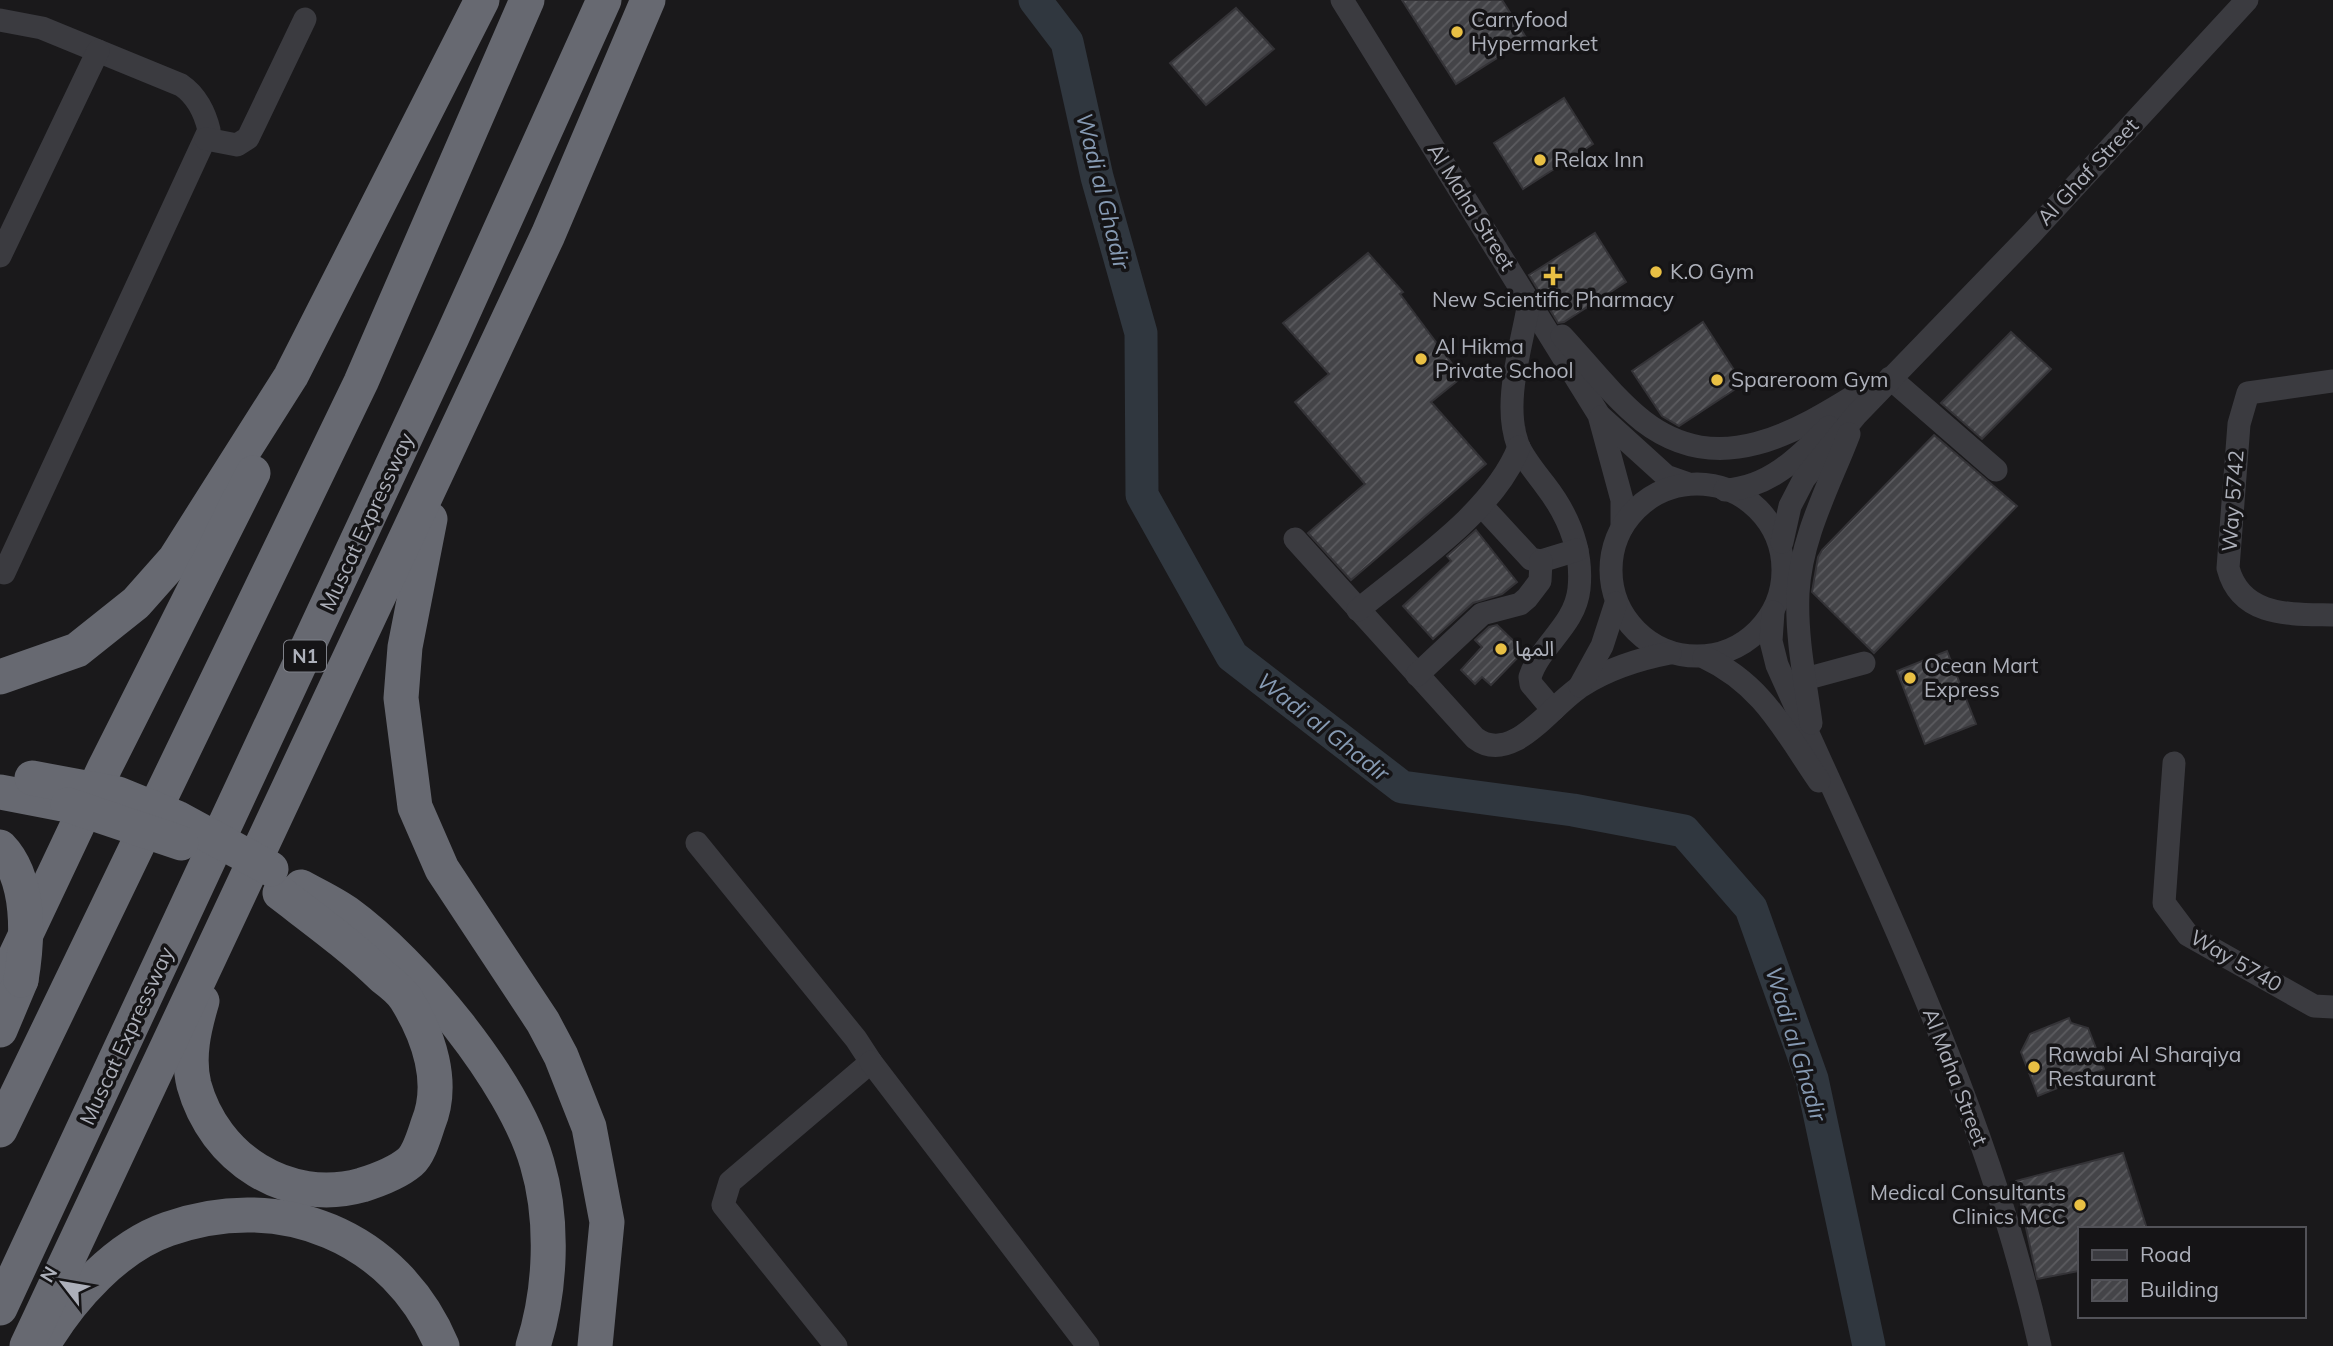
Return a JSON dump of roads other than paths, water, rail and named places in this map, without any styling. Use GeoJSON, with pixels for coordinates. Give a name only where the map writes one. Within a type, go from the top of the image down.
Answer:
{"type":"FeatureCollection","features":[{"type":"Feature","properties":{"kind":"highway"},"geometry":{"type":"LineString","coordinates":[[0,698],[43,680],[136,603],[175,559],[291,376],[482,0]]}},
{"type":"Feature","properties":{"kind":"highway"},"geometry":{"type":"LineString","coordinates":[[0,1130],[138,849],[361,382],[527,0]]}},
{"type":"Feature","properties":{"kind":"highway","name":"Muscat Expressway"},"geometry":{"type":"LineString","coordinates":[[0,1308],[452,337],[604,0]]}},
{"type":"Feature","properties":{"kind":"highway"},"geometry":{"type":"LineString","coordinates":[[27,1346],[548,235],[648,0]]}},
{"type":"Feature","properties":{"kind":"highway"},"geometry":{"type":"LineString","coordinates":[[0,1030],[10,984],[104,767],[283,416],[291,376]]}},
{"type":"Feature","properties":{"kind":"highway"},"geometry":{"type":"LineString","coordinates":[[440,465],[405,647],[401,698],[411,786],[419,818],[442,869],[542,1022],[561,1056],[589,1127],[607,1222],[595,1346]]}},
{"type":"Feature","properties":{"kind":"highway"},"geometry":{"type":"LineString","coordinates":[[0,677],[77,650]]}},
{"type":"Feature","properties":{"kind":"highway"},"geometry":{"type":"LineString","coordinates":[[16,776],[118,794],[177,818],[276,881],[405,997],[434,1065],[438,1086],[434,1110],[411,1161],[380,1179],[345,1189],[289,1187],[270,1179],[232,1150],[211,1123],[194,1084],[191,1059],[194,1029],[232,905]]}},
{"type":"Feature","properties":{"kind":"highway"},"geometry":{"type":"LineString","coordinates":[[0,792],[68,806],[177,841],[276,881],[347,913],[413,973],[474,1044],[519,1121],[537,1163],[547,1227],[545,1329],[533,1346]]}},
{"type":"Feature","properties":{"kind":"highway"},"geometry":{"type":"LineString","coordinates":[[0,847],[19,883],[25,916],[26,948],[10,984]]}},
{"type":"Feature","properties":{"kind":"highway"},"geometry":{"type":"LineString","coordinates":[[43,1346],[82,1292],[125,1253],[167,1228],[234,1216],[300,1220],[339,1233],[394,1272],[416,1298],[442,1346]]}},
{"type":"Feature","properties":{"kind":"street","name":"Al Maha Street"},"geometry":{"type":"LineString","coordinates":[[1342,0],[1599,415],[1666,476],[1686,482]]}},
{"type":"Feature","properties":{"kind":"street","name":"Al Ghaf Street"},"geometry":{"type":"LineString","coordinates":[[1881,382],[2031,234],[2246,0]]}},
{"type":"Feature","properties":{"kind":"street"},"geometry":{"type":"LineString","coordinates":[[206,139],[230,145],[243,143],[248,138],[306,19]]}},
{"type":"Feature","properties":{"kind":"street"},"geometry":{"type":"LineString","coordinates":[[0,20],[42,28],[187,89],[204,114],[209,131],[4,573]]}},
{"type":"Feature","properties":{"kind":"street"},"geometry":{"type":"LineString","coordinates":[[0,256],[98,51]]}},
{"type":"Feature","properties":{"kind":"street"},"geometry":{"type":"LineString","coordinates":[[1529,302],[1624,404],[1665,435],[1688,444],[1740,449],[1769,442],[1802,427],[1881,382]]}},
{"type":"Feature","properties":{"kind":"street"},"geometry":{"type":"LineString","coordinates":[[1529,302],[1513,404],[1519,447],[1568,521],[1577,550],[1579,592],[1573,611],[1530,677],[1531,684],[1553,710]]}},
{"type":"Feature","properties":{"kind":"street","name":"Way 5742"},"geometry":{"type":"LineString","coordinates":[[2333,381],[2248,393],[2239,424],[2228,568],[2232,583],[2257,607],[2275,613],[2333,615]]}},
{"type":"Feature","properties":{"kind":"street"},"geometry":{"type":"LineString","coordinates":[[1295,538],[1475,738],[1490,747],[1513,743],[1580,686],[1618,667],[1670,653],[1704,657],[1730,651],[1753,637],[1773,612],[1783,582],[1782,542],[1790,506],[1804,479],[1881,382]]}},
{"type":"Feature","properties":{"kind":"street"},"geometry":{"type":"LineString","coordinates":[[1881,382],[1996,470]]}},
{"type":"Feature","properties":{"kind":"street"},"geometry":{"type":"LineString","coordinates":[[1725,490],[1756,485],[1799,458],[1881,382]]}},
{"type":"Feature","properties":{"kind":"street","name":"Al Maha Street"},"geometry":{"type":"LineString","coordinates":[[1599,415],[1622,500],[1622,527]]}},
{"type":"Feature","properties":{"kind":"street"},"geometry":{"type":"LineString","coordinates":[[1814,743],[1798,605],[1803,556],[1813,521],[1856,415]]}},
{"type":"Feature","properties":{"kind":"street"},"geometry":{"type":"LineString","coordinates":[[1358,610],[1482,506],[1501,485],[1519,447]]}},
{"type":"Feature","properties":{"kind":"street"},"geometry":{"type":"LineString","coordinates":[[1580,686],[1602,646],[1616,603],[1611,559],[1622,527],[1649,499],[1686,482],[1725,490],[1751,502],[1782,542]]}},
{"type":"Feature","properties":{"kind":"street"},"geometry":{"type":"LineString","coordinates":[[1482,506],[1526,555],[1541,561],[1577,550]]}},
{"type":"Feature","properties":{"kind":"street"},"geometry":{"type":"LineString","coordinates":[[1418,675],[1482,614],[1520,604],[1527,598],[1540,581],[1541,561]]}},
{"type":"Feature","properties":{"kind":"street"},"geometry":{"type":"LineString","coordinates":[[1616,603],[1638,634],[1670,653]]}},
{"type":"Feature","properties":{"kind":"street","name":"Al Maha Street"},"geometry":{"type":"LineString","coordinates":[[1773,612],[1771,641],[1777,665],[1897,930],[1947,1050],[1994,1181],[2040,1346]]}},
{"type":"Feature","properties":{"kind":"street","name":"Al Maha Street"},"geometry":{"type":"LineString","coordinates":[[1704,657],[1729,669],[1756,691],[1845,818]]}},
{"type":"Feature","properties":{"kind":"street"},"geometry":{"type":"LineString","coordinates":[[1805,679],[1864,663]]}},
{"type":"Feature","properties":{"kind":"street","name":"Way 5740"},"geometry":{"type":"LineString","coordinates":[[2174,763],[2164,903],[2188,935],[2314,1006],[2333,1007]]}},
{"type":"Feature","properties":{"kind":"street"},"geometry":{"type":"LineString","coordinates":[[697,843],[856,1039],[1088,1346]]}},
{"type":"Feature","properties":{"kind":"street"},"geometry":{"type":"LineString","coordinates":[[836,1346],[723,1205],[730,1182],[871,1062]]}},
{"type":"Feature","properties":{"kind":"waterway","name":"Wadi al Ghadir"},"geometry":{"type":"LineString","coordinates":[[1035,0],[1067,42],[1097,177],[1141,333],[1142,495],[1232,656],[1402,787],[1573,810],[1684,831],[1751,908],[1812,1079],[1869,1346]]}},
{"type":"Feature","properties":{"kind":"place","name":"Carryfood Hypermarket"},"geometry":{"type":"Point","coordinates":[1457,32]}},
{"type":"Feature","properties":{"kind":"place","name":"Relax Inn"},"geometry":{"type":"Point","coordinates":[1540,160]}},
{"type":"Feature","properties":{"kind":"place","name":"K.O Gym"},"geometry":{"type":"Point","coordinates":[1656,272]}},
{"type":"Feature","properties":{"kind":"place","name":"New Scientific Pharmacy"},"geometry":{"type":"Point","coordinates":[1553,276]}},
{"type":"Feature","properties":{"kind":"place","name":"Al Hikma Private School"},"geometry":{"type":"Point","coordinates":[1421,359]}},
{"type":"Feature","properties":{"kind":"place","name":"Spareroom Gym"},"geometry":{"type":"Point","coordinates":[1717,380]}},
{"type":"Feature","properties":{"kind":"place","name":"المها"},"geometry":{"type":"Point","coordinates":[1501,649]}},
{"type":"Feature","properties":{"kind":"place","name":"Ocean Mart Express"},"geometry":{"type":"Point","coordinates":[1910,678]}},
{"type":"Feature","properties":{"kind":"place","name":"Rawabi Al Sharqiya Restaurant"},"geometry":{"type":"Point","coordinates":[2034,1067]}},
{"type":"Feature","properties":{"kind":"place","name":"Medical Consultants Clinics MCC"},"geometry":{"type":"Point","coordinates":[2080,1205]}}]}
